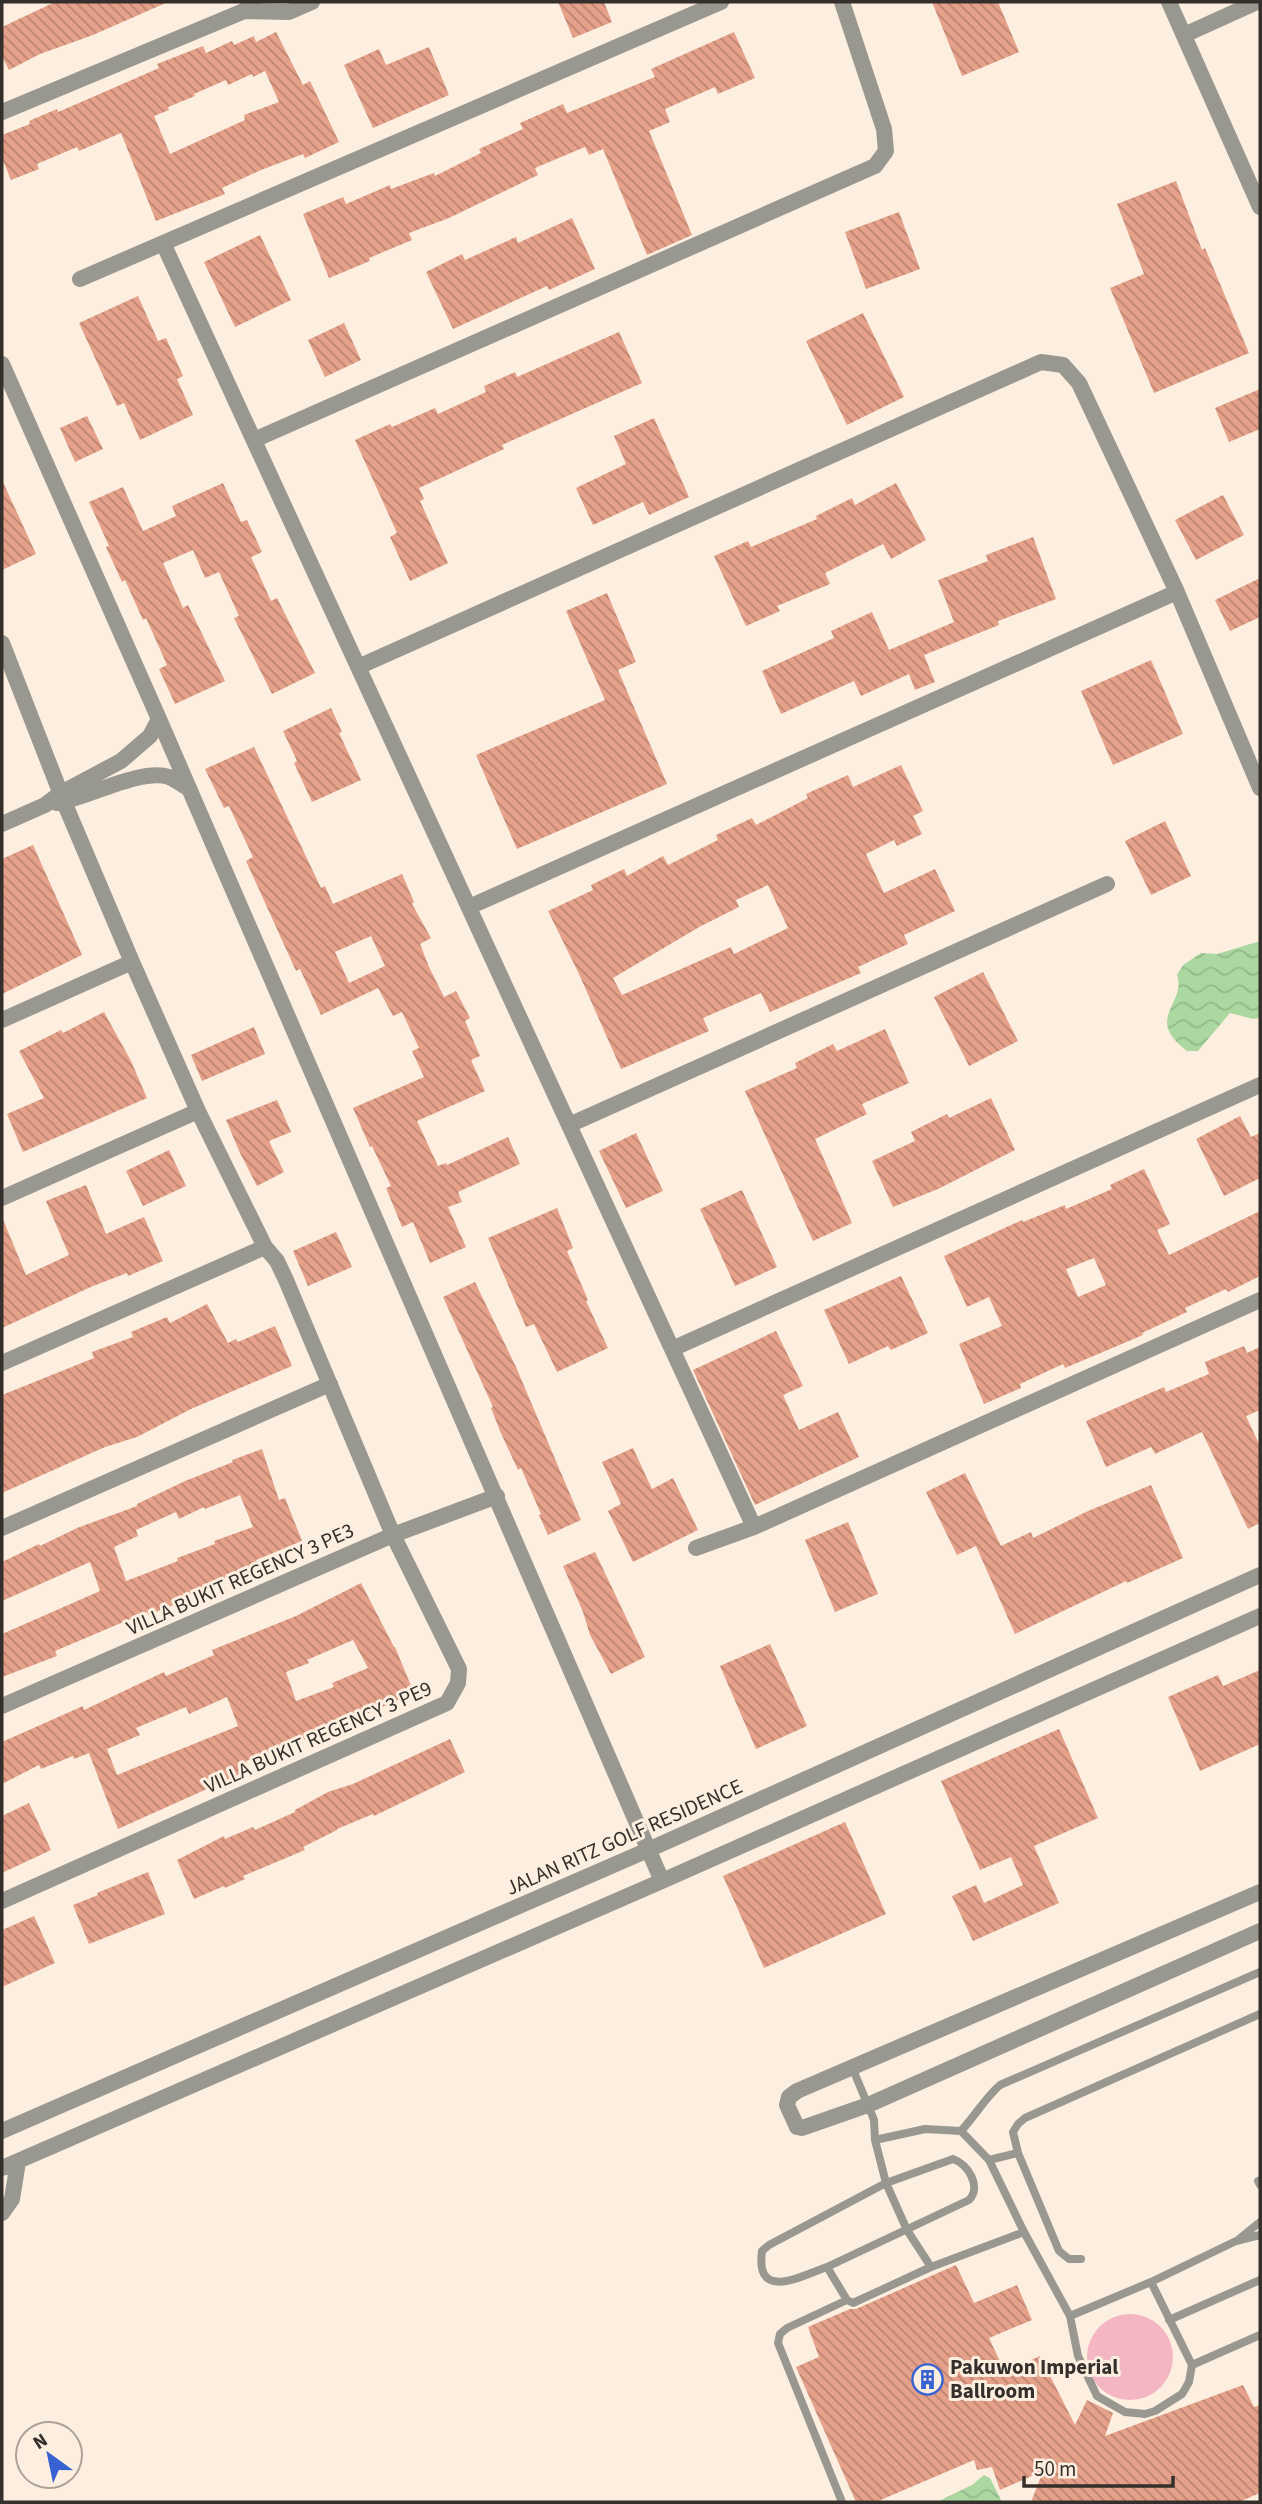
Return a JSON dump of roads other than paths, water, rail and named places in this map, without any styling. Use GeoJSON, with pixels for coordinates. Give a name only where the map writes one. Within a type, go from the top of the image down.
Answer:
{"type":"FeatureCollection","features":[{"type":"Feature","properties":{"kind":"street"},"geometry":{"type":"LineString","coordinates":[[2,112],[249,6],[289,12],[312,2]]}},
{"type":"Feature","properties":{"kind":"street"},"geometry":{"type":"LineString","coordinates":[[80,279],[722,2]]}},
{"type":"Feature","properties":{"kind":"street"},"geometry":{"type":"LineString","coordinates":[[254,440],[875,166],[886,151],[884,129],[842,2]]}},
{"type":"Feature","properties":{"kind":"street"},"geometry":{"type":"LineString","coordinates":[[1169,2],[1260,207]]}},
{"type":"Feature","properties":{"kind":"street"},"geometry":{"type":"LineString","coordinates":[[1184,35],[1257,2]]}},
{"type":"Feature","properties":{"kind":"street"},"geometry":{"type":"LineString","coordinates":[[163,243],[754,1527]]}},
{"type":"Feature","properties":{"kind":"street"},"geometry":{"type":"LineString","coordinates":[[358,667],[1041,362],[1063,365],[1079,383],[1177,593],[1260,788]]}},
{"type":"Feature","properties":{"kind":"street"},"geometry":{"type":"LineString","coordinates":[[2,364],[159,719],[662,1881]]}},
{"type":"Feature","properties":{"kind":"street"},"geometry":{"type":"LineString","coordinates":[[469,907],[1177,593]]}},
{"type":"Feature","properties":{"kind":"street","name":"VILLA BUKIT REGENCY 3 PE9"},"geometry":{"type":"LineString","coordinates":[[2,643],[62,797],[198,1111],[265,1247],[277,1261],[286,1280],[393,1535],[459,1669],[458,1683],[447,1703],[2,1901]]}},
{"type":"Feature","properties":{"kind":"street"},"geometry":{"type":"LineString","coordinates":[[2,824],[62,797],[137,750],[150,736],[159,719]]}},
{"type":"Feature","properties":{"kind":"street"},"geometry":{"type":"LineString","coordinates":[[62,797],[155,776],[168,777],[188,788]]}},
{"type":"Feature","properties":{"kind":"street"},"geometry":{"type":"LineString","coordinates":[[569,1125],[1107,884]]}},
{"type":"Feature","properties":{"kind":"street"},"geometry":{"type":"LineString","coordinates":[[2,1020],[132,962]]}},
{"type":"Feature","properties":{"kind":"street"},"geometry":{"type":"LineString","coordinates":[[672,1349],[1260,1085]]}},
{"type":"Feature","properties":{"kind":"street"},"geometry":{"type":"LineString","coordinates":[[2,1198],[198,1111]]}},
{"type":"Feature","properties":{"kind":"street"},"geometry":{"type":"LineString","coordinates":[[2,1363],[265,1247]]}},
{"type":"Feature","properties":{"kind":"street"},"geometry":{"type":"LineString","coordinates":[[696,1548],[754,1527],[1260,1300]]}},
{"type":"Feature","properties":{"kind":"street"},"geometry":{"type":"LineString","coordinates":[[2,1528],[330,1384]]}},
{"type":"Feature","properties":{"kind":"street","name":"VILLA BUKIT REGENCY 3 PE3"},"geometry":{"type":"LineString","coordinates":[[2,1706],[393,1535],[497,1496]]}},
{"type":"Feature","properties":{"kind":"street","name":"JALAN RITZ GOLF RESIDENCE"},"geometry":{"type":"LineString","coordinates":[[2,2131],[648,1850],[1260,1575]]}},
{"type":"Feature","properties":{"kind":"street"},"geometry":{"type":"LineString","coordinates":[[2,2168],[662,1881],[1260,1616]]}},
{"type":"Feature","properties":{"kind":"street"},"geometry":{"type":"LineString","coordinates":[[1260,1892],[797,2091],[787,2101],[787,2105],[797,2127],[868,2105],[1260,1931]]}},
{"type":"Feature","properties":{"kind":"street"},"geometry":{"type":"LineString","coordinates":[[2,2213],[12,2199],[18,2162]]}},
{"type":"Feature","properties":{"kind":"lane"},"geometry":{"type":"LineString","coordinates":[[961,2131],[1000,2085],[1260,1972]]}},
{"type":"Feature","properties":{"kind":"lane"},"geometry":{"type":"LineString","coordinates":[[1081,2259],[1069,2259],[1059,2251],[1018,2153],[1013,2132],[1018,2124],[1025,2118],[1260,2014]]}},
{"type":"Feature","properties":{"kind":"lane"},"geometry":{"type":"LineString","coordinates":[[852,2067],[874,2120],[875,2140],[886,2183],[906,2230],[931,2267]]}},
{"type":"Feature","properties":{"kind":"lane"},"geometry":{"type":"LineString","coordinates":[[875,2140],[925,2129],[961,2131],[989,2160],[1024,2232],[1070,2316],[1078,2356],[1097,2396],[1125,2412],[1145,2414],[1155,2411],[1182,2394],[1189,2382],[1192,2365],[1151,2282]]}},
{"type":"Feature","properties":{"kind":"lane"},"geometry":{"type":"LineString","coordinates":[[989,2160],[1018,2153]]}},
{"type":"Feature","properties":{"kind":"lane"},"geometry":{"type":"LineString","coordinates":[[953,2159],[962,2162],[971,2176],[975,2190],[970,2200],[906,2230],[827,2267],[775,2283],[769,2280],[760,2262],[762,2251],[769,2245],[886,2183],[953,2159]]}},
{"type":"Feature","properties":{"kind":"lane"},"geometry":{"type":"LineString","coordinates":[[1236,2241],[1260,2222]]}},
{"type":"Feature","properties":{"kind":"lane"},"geometry":{"type":"LineString","coordinates":[[827,2267],[847,2300],[853,2303],[931,2267],[1024,2232]]}},
{"type":"Feature","properties":{"kind":"lane"},"geometry":{"type":"LineString","coordinates":[[1070,2316],[1151,2282],[1236,2241],[1260,2235]]}},
{"type":"Feature","properties":{"kind":"lane"},"geometry":{"type":"LineString","coordinates":[[1169,2320],[1260,2280]]}},
{"type":"Feature","properties":{"kind":"lane"},"geometry":{"type":"LineString","coordinates":[[842,2502],[778,2343],[780,2334],[787,2328],[847,2300]]}},
{"type":"Feature","properties":{"kind":"lane"},"geometry":{"type":"LineString","coordinates":[[1192,2365],[1260,2335]]}},
{"type":"Feature","properties":{"kind":"water"},"geometry":{"type":"Polygon","coordinates":[[[1260,941],[1260,1018],[1253,1019],[1230,1013],[1198,1051],[1187,1051],[1174,1039],[1168,1029],[1167,1020],[1177,994],[1177,975],[1183,965],[1201,953],[1217,954],[1260,941]]]}},
{"type":"Feature","properties":{"kind":"water"},"geometry":{"type":"Polygon","coordinates":[[[984,2475],[990,2478],[1002,2502],[937,2502],[972,2485],[984,2475]]]}},
{"type":"Feature","properties":{"kind":"place","name":"Pakuwon Imperial Ballroom"},"geometry":{"type":"Point","coordinates":[927,2379]}}]}
